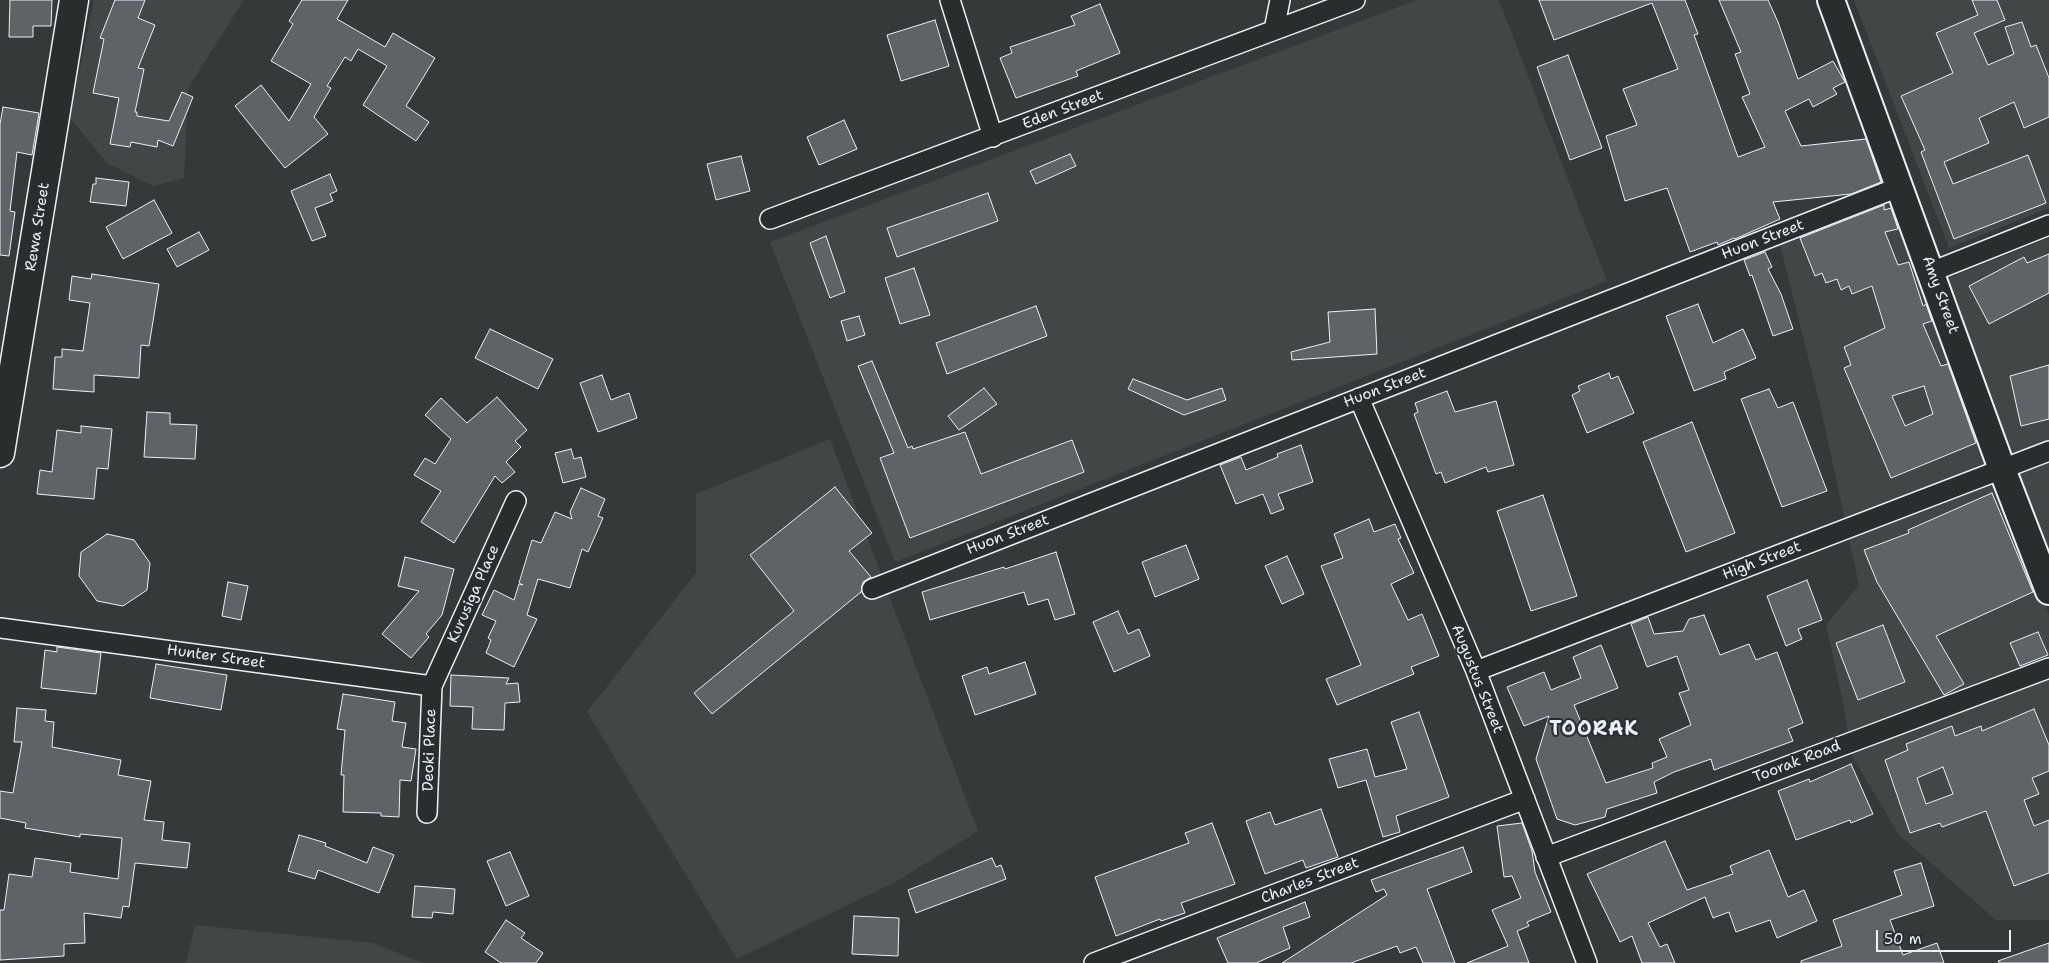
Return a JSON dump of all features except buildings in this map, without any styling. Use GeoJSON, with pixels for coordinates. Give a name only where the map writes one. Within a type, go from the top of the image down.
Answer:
{"type":"FeatureCollection","features":[{"type":"Feature","properties":{"kind":"main road","name":"Rewa Street"},"geometry":{"type":"LineString","coordinates":[[0,453],[74,0]]}},
{"type":"Feature","properties":{"kind":"main road","name":"Amy Street"},"geometry":{"type":"LineString","coordinates":[[1831,0],[1932,272],[2002,469],[2049,591]]}},
{"type":"Feature","properties":{"kind":"street"},"geometry":{"type":"LineString","coordinates":[[950,0],[993,137]]}},
{"type":"Feature","properties":{"kind":"street"},"geometry":{"type":"LineString","coordinates":[[1274,30],[1280,0]]}},
{"type":"Feature","properties":{"kind":"street","name":"Eden Street"},"geometry":{"type":"LineString","coordinates":[[770,219],[1355,0]]}},
{"type":"Feature","properties":{"kind":"street","name":"Huon Street"},"geometry":{"type":"LineString","coordinates":[[872,589],[1899,187]]}},
{"type":"Feature","properties":{"kind":"street"},"geometry":{"type":"LineString","coordinates":[[1932,272],[2049,225]]}},
{"type":"Feature","properties":{"kind":"street","name":"Augustus Street"},"geometry":{"type":"LineString","coordinates":[[1359,398],[1476,672],[1587,963]]}},
{"type":"Feature","properties":{"kind":"street","name":"High Street"},"geometry":{"type":"LineString","coordinates":[[1476,672],[2049,451]]}},
{"type":"Feature","properties":{"kind":"street","name":"Kurusiga Place"},"geometry":{"type":"LineString","coordinates":[[432,686],[516,501]]}},
{"type":"Feature","properties":{"kind":"street","name":"Hunter Street"},"geometry":{"type":"LineString","coordinates":[[0,628],[432,686]]}},
{"type":"Feature","properties":{"kind":"street","name":"Toorak Road"},"geometry":{"type":"LineString","coordinates":[[1546,857],[2049,668]]}},
{"type":"Feature","properties":{"kind":"street","name":"Deoki Place"},"geometry":{"type":"LineString","coordinates":[[427,813],[432,686]]}},
{"type":"Feature","properties":{"kind":"street","name":"Charles Street"},"geometry":{"type":"LineString","coordinates":[[1094,963],[1525,799]]}},
{"type":"Feature","properties":{"kind":"shaded area"},"geometry":{"type":"Polygon","coordinates":[[[94,0],[244,0],[188,88],[184,178],[153,186],[107,163],[70,118],[94,0]]]}},
{"type":"Feature","properties":{"kind":"shaded area"},"geometry":{"type":"Polygon","coordinates":[[[1417,0],[1499,0],[1607,281],[895,562],[770,242],[1417,0]]]}},
{"type":"Feature","properties":{"kind":"shaded area"},"geometry":{"type":"Polygon","coordinates":[[[1854,0],[2049,0],[2049,208],[1949,248],[1854,0]]]}},
{"type":"Feature","properties":{"kind":"shaded area"},"geometry":{"type":"Polygon","coordinates":[[[1898,193],[2000,487],[2049,615],[2049,920],[1996,920],[1899,835],[1852,756],[1826,625],[1859,585],[1821,409],[1778,237],[1898,193]]]}},
{"type":"Feature","properties":{"kind":"shaded area"},"geometry":{"type":"Polygon","coordinates":[[[2049,238],[2049,553],[1948,278],[2049,238]]]}},
{"type":"Feature","properties":{"kind":"shaded area"},"geometry":{"type":"Polygon","coordinates":[[[830,439],[978,831],[899,880],[737,959],[587,712],[696,573],[696,494],[830,439]]]}},
{"type":"Feature","properties":{"kind":"shaded area"},"geometry":{"type":"Polygon","coordinates":[[[195,925],[373,943],[423,963],[186,963],[195,925]]]}},
{"type":"Feature","properties":{"kind":"district","name":"TOORAK"},"geometry":{"type":"Point","coordinates":[1594,730]}}]}
